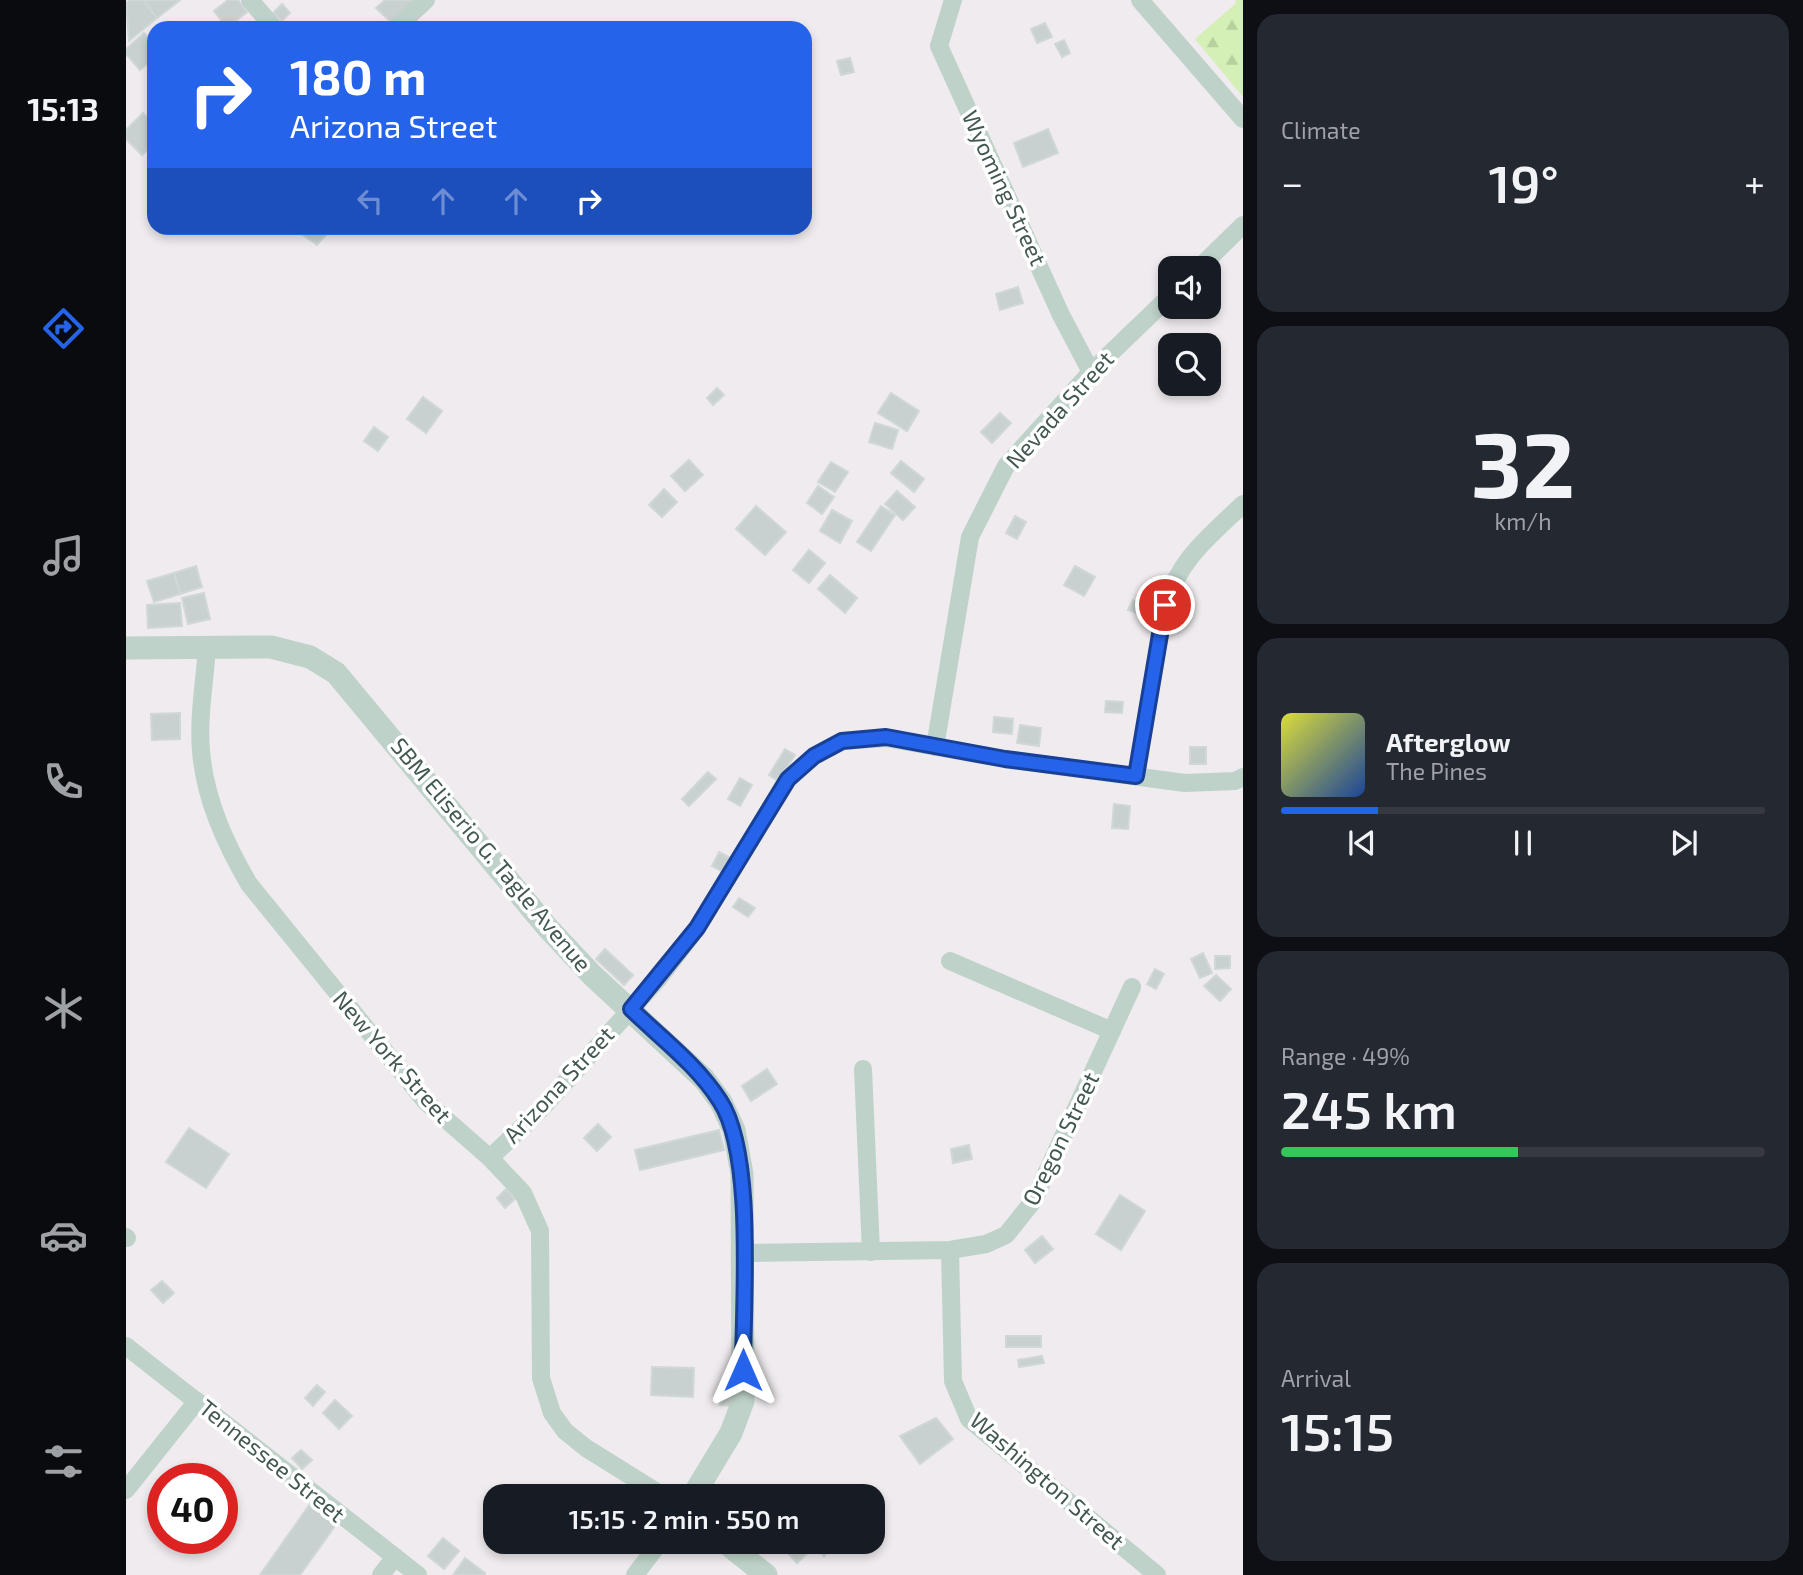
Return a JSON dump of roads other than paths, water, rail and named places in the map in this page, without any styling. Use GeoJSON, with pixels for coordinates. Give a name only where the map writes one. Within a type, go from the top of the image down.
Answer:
{"type":"FeatureCollection","features":[{"type":"Feature","properties":{"kind":"street"},"geometry":{"type":"LineString","coordinates":[[250,0],[268,21]]}},
{"type":"Feature","properties":{"kind":"street"},"geometry":{"type":"LineString","coordinates":[[404,21],[426,0]]}},
{"type":"Feature","properties":{"kind":"street","name":"Wyoming Street"},"geometry":{"type":"LineString","coordinates":[[953,0],[939,46],[1061,314],[1091,372]]}},
{"type":"Feature","properties":{"kind":"street"},"geometry":{"type":"LineString","coordinates":[[1140,0],[1243,119]]}},
{"type":"Feature","properties":{"kind":"street"},"geometry":{"type":"LineString","coordinates":[[1211,256],[1243,225]]}},
{"type":"Feature","properties":{"kind":"street","name":"Nevada Street"},"geometry":{"type":"LineString","coordinates":[[935,747],[970,537],[1006,466],[1091,372],[1158,308]]}},
{"type":"Feature","properties":{"kind":"street"},"geometry":{"type":"LineString","coordinates":[[1136,776],[1165,605],[1171,585],[1186,559],[1243,504]]}},
{"type":"Feature","properties":{"kind":"street","name":"New York Street"},"geometry":{"type":"LineString","coordinates":[[207,647],[201,750],[217,820],[231,853],[249,884],[426,1102],[490,1158],[523,1193],[540,1231],[541,1378],[552,1413],[565,1432],[644,1484]]}},
{"type":"Feature","properties":{"kind":"street","name":"SBM Eliserio G. Tagle Avenue"},"geometry":{"type":"LineString","coordinates":[[126,648],[287,649],[310,657],[336,673],[547,927],[592,975],[704,1079],[721,1102],[734,1130],[742,1174],[743,1401],[731,1433],[700,1484]]}},
{"type":"Feature","properties":{"kind":"street","name":"Arizona Street"},"geometry":{"type":"LineString","coordinates":[[490,1158],[543,1107],[631,1009],[697,928],[788,779],[814,756],[842,741],[886,737],[935,747],[1185,783],[1234,781],[1243,777]]}},
{"type":"Feature","properties":{"kind":"street"},"geometry":{"type":"LineString","coordinates":[[950,961],[1112,1031]]}},
{"type":"Feature","properties":{"kind":"street","name":"Oregon Street"},"geometry":{"type":"LineString","coordinates":[[743,1253],[950,1250],[986,1244],[1006,1235],[1020,1221],[1034,1200],[1132,987]]}},
{"type":"Feature","properties":{"kind":"street"},"geometry":{"type":"LineString","coordinates":[[863,1069],[871,1252]]}},
{"type":"Feature","properties":{"kind":"street","name":"Washington Street"},"geometry":{"type":"LineString","coordinates":[[950,1250],[953,1381],[969,1419],[1157,1575]]}},
{"type":"Feature","properties":{"kind":"street","name":"Tennessee Street"},"geometry":{"type":"LineString","coordinates":[[126,1346],[418,1575]]}},
{"type":"Feature","properties":{"kind":"street"},"geometry":{"type":"LineString","coordinates":[[126,1490],[197,1401]]}},
{"type":"Feature","properties":{"kind":"street"},"geometry":{"type":"LineString","coordinates":[[635,1575],[651,1554]]}},
{"type":"Feature","properties":{"kind":"street"},"geometry":{"type":"LineString","coordinates":[[740,1554],[766,1575]]}},
{"type":"Feature","properties":{"kind":"street"},"geometry":{"type":"LineString","coordinates":[[381,1575],[395,1558]]}}]}
